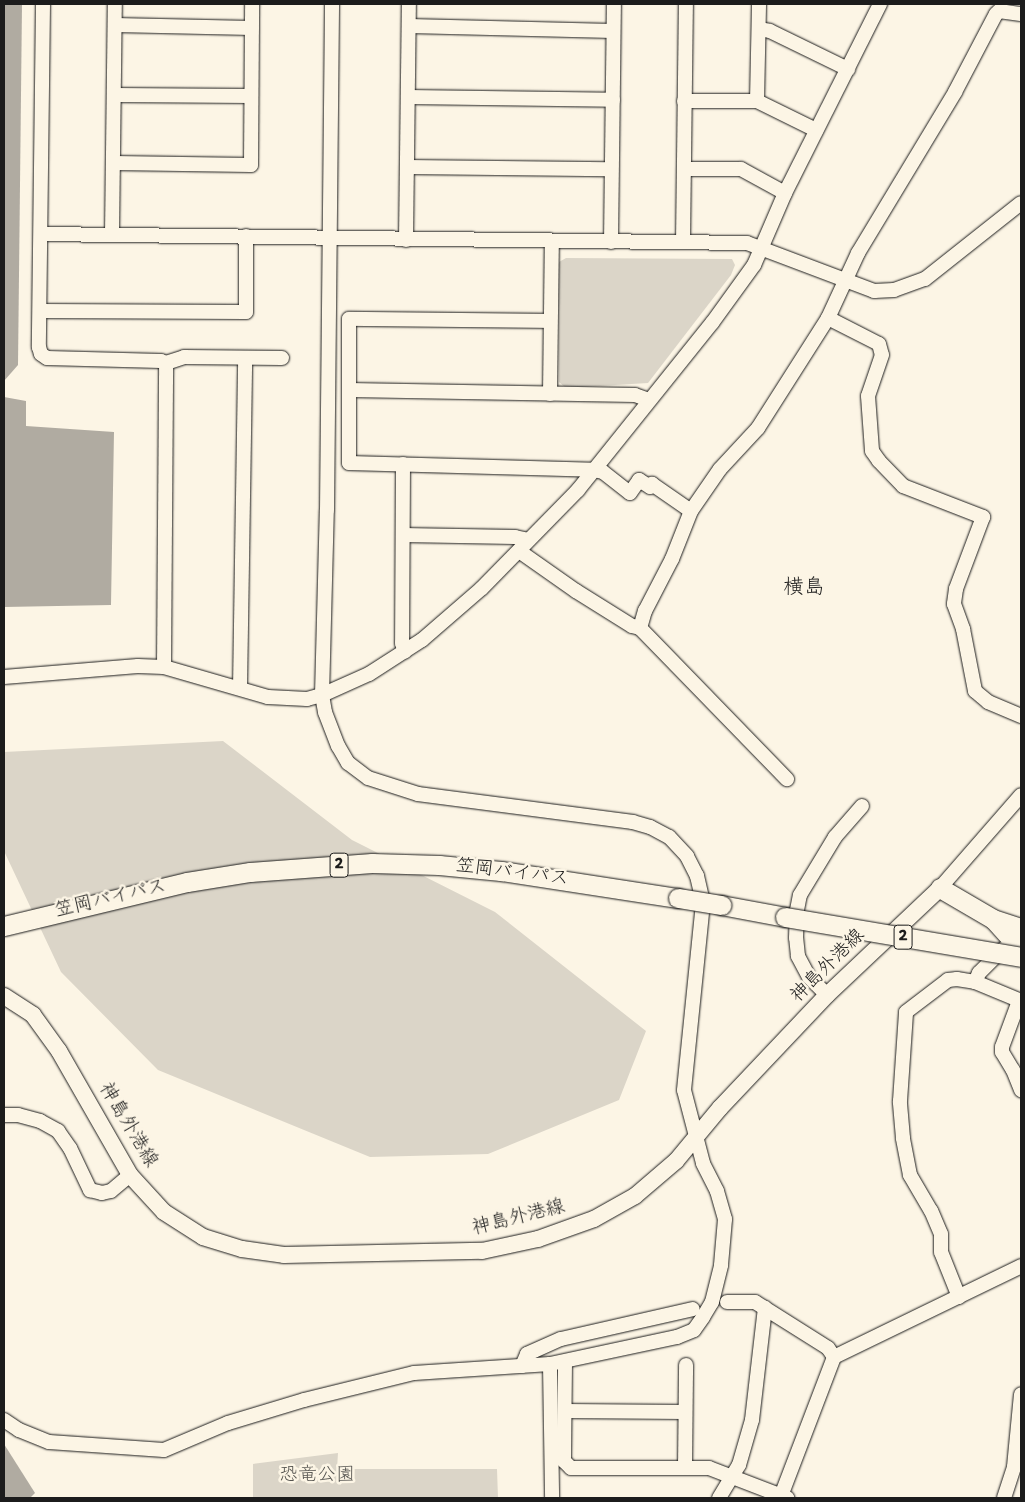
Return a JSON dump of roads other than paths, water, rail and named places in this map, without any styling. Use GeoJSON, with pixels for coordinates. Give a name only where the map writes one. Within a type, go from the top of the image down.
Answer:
{"type":"FeatureCollection","features":[{"type":"Feature","properties":{"kind":"highway","name":"笠岡バイパス"},"geometry":{"type":"LineString","coordinates":[[4,926],[187,882],[250,872],[372,864],[439,866],[501,871],[678,898],[1021,957]]}},
{"type":"Feature","properties":{"kind":"highway"},"geometry":{"type":"LineString","coordinates":[[940,888],[993,919],[1018,939]]}},
{"type":"Feature","properties":{"kind":"main road","name":"神島外港線"},"geometry":{"type":"LineString","coordinates":[[4,996],[33,1015],[60,1051],[130,1175],[164,1212],[203,1237],[242,1249],[284,1254],[482,1251],[538,1239],[594,1219],[635,1196],[676,1161],[697,1135],[827,995],[940,888]]}},
{"type":"Feature","properties":{"kind":"street"},"geometry":{"type":"LineString","coordinates":[[43,4],[39,347],[41,354],[47,358],[161,361],[166,364]]}},
{"type":"Feature","properties":{"kind":"street"},"geometry":{"type":"LineString","coordinates":[[112,235],[115,4]]}},
{"type":"Feature","properties":{"kind":"street"},"geometry":{"type":"LineString","coordinates":[[114,163],[251,165],[252,4]]}},
{"type":"Feature","properties":{"kind":"street"},"geometry":{"type":"LineString","coordinates":[[4,1420],[19,1430],[49,1442],[164,1450],[228,1423],[304,1400],[414,1373],[565,1362],[677,1337],[694,1330],[704,1318],[712,1302],[721,1265],[726,1219],[717,1191],[704,1164],[684,1090],[703,902],[697,876],[687,856],[668,837],[650,826],[633,822],[418,794],[368,778],[348,763],[338,746],[325,712],[322,695],[327,510],[332,4]]}},
{"type":"Feature","properties":{"kind":"street"},"geometry":{"type":"LineString","coordinates":[[406,240],[409,4]]}},
{"type":"Feature","properties":{"kind":"street"},"geometry":{"type":"LineString","coordinates":[[611,242],[610,169],[614,4]]}},
{"type":"Feature","properties":{"kind":"street"},"geometry":{"type":"LineString","coordinates":[[683,242],[686,4]]}},
{"type":"Feature","properties":{"kind":"street"},"geometry":{"type":"LineString","coordinates":[[757,100],[759,4]]}},
{"type":"Feature","properties":{"kind":"street"},"geometry":{"type":"LineString","coordinates":[[4,677],[138,666],[164,667],[268,697],[287,700],[307,699],[322,695],[369,674],[422,640],[482,588],[578,490],[712,323],[754,265],[785,193],[880,4]]}},
{"type":"Feature","properties":{"kind":"street"},"geometry":{"type":"LineString","coordinates":[[640,628],[646,611],[672,559],[691,511],[720,469],[758,428],[828,318],[858,253],[955,92],[996,14],[999,11],[1021,14]]}},
{"type":"Feature","properties":{"kind":"street"},"geometry":{"type":"LineString","coordinates":[[116,25],[252,28]]}},
{"type":"Feature","properties":{"kind":"street"},"geometry":{"type":"LineString","coordinates":[[409,26],[613,31]]}},
{"type":"Feature","properties":{"kind":"street"},"geometry":{"type":"LineString","coordinates":[[759,30],[770,31],[848,69]]}},
{"type":"Feature","properties":{"kind":"street"},"geometry":{"type":"LineString","coordinates":[[115,95],[251,96]]}},
{"type":"Feature","properties":{"kind":"street"},"geometry":{"type":"LineString","coordinates":[[408,97],[613,100]]}},
{"type":"Feature","properties":{"kind":"street"},"geometry":{"type":"LineString","coordinates":[[684,101],[757,100],[816,130]]}},
{"type":"Feature","properties":{"kind":"street"},"geometry":{"type":"LineString","coordinates":[[407,167],[610,169]]}},
{"type":"Feature","properties":{"kind":"street"},"geometry":{"type":"LineString","coordinates":[[685,169],[742,169],[785,193]]}},
{"type":"Feature","properties":{"kind":"street"},"geometry":{"type":"LineString","coordinates":[[41,234],[552,242],[747,242],[874,291],[894,290],[925,279],[1021,204]]}},
{"type":"Feature","properties":{"kind":"street"},"geometry":{"type":"LineString","coordinates":[[40,311],[246,312],[246,236]]}},
{"type":"Feature","properties":{"kind":"street"},"geometry":{"type":"LineString","coordinates":[[550,394],[552,242]]}},
{"type":"Feature","properties":{"kind":"street"},"geometry":{"type":"LineString","coordinates":[[828,318],[879,344],[882,355],[868,396],[872,451],[879,461],[903,486],[983,517],[956,589],[954,604],[963,630],[974,692],[988,702],[1021,716]]}},
{"type":"Feature","properties":{"kind":"street"},"geometry":{"type":"LineString","coordinates":[[550,321],[350,319],[349,463],[593,470],[603,472],[630,493],[639,480],[650,487],[652,484],[691,511]]}},
{"type":"Feature","properties":{"kind":"street"},"geometry":{"type":"LineString","coordinates":[[166,364],[184,357],[282,358]]}},
{"type":"Feature","properties":{"kind":"street"},"geometry":{"type":"LineString","coordinates":[[240,688],[244,358]]}},
{"type":"Feature","properties":{"kind":"street"},"geometry":{"type":"LineString","coordinates":[[164,667],[166,364]]}},
{"type":"Feature","properties":{"kind":"street"},"geometry":{"type":"LineString","coordinates":[[349,390],[635,395],[649,400]]}},
{"type":"Feature","properties":{"kind":"street"},"geometry":{"type":"LineString","coordinates":[[404,464],[402,643],[405,652]]}},
{"type":"Feature","properties":{"kind":"street"},"geometry":{"type":"LineString","coordinates":[[403,535],[515,537],[576,592],[632,626],[640,628],[787,779]]}},
{"type":"Feature","properties":{"kind":"street"},"geometry":{"type":"LineString","coordinates":[[940,888],[1021,795]]}},
{"type":"Feature","properties":{"kind":"street"},"geometry":{"type":"LineString","coordinates":[[827,995],[809,977],[798,956],[796,910],[800,895],[836,837],[862,806]]}},
{"type":"Feature","properties":{"kind":"street"},"geometry":{"type":"LineString","coordinates":[[975,982],[979,973],[1018,939]]}},
{"type":"Feature","properties":{"kind":"street"},"geometry":{"type":"LineString","coordinates":[[959,1297],[941,1252],[941,1234],[931,1211],[910,1175],[903,1138],[900,1101],[906,1012],[948,980],[956,979],[975,982],[1020,1001],[1002,1047],[1002,1052],[1013,1070],[1021,1090]]}},
{"type":"Feature","properties":{"kind":"street"},"geometry":{"type":"LineString","coordinates":[[4,1115],[18,1115],[40,1121],[58,1131],[70,1148],[90,1190],[111,1191],[130,1175]]}},
{"type":"Feature","properties":{"kind":"street"},"geometry":{"type":"LineString","coordinates":[[565,1362],[564,1461],[571,1468],[709,1468],[784,1497],[834,1357],[1021,1266]]}},
{"type":"Feature","properties":{"kind":"street"},"geometry":{"type":"LineString","coordinates":[[727,1302],[755,1302],[828,1348],[834,1357]]}},
{"type":"Feature","properties":{"kind":"street"},"geometry":{"type":"LineString","coordinates":[[719,1498],[739,1465],[752,1420],[765,1308]]}},
{"type":"Feature","properties":{"kind":"street"},"geometry":{"type":"LineString","coordinates":[[522,1366],[527,1354],[561,1339],[693,1309]]}},
{"type":"Feature","properties":{"kind":"street"},"geometry":{"type":"LineString","coordinates":[[550,1364],[552,1498]]}},
{"type":"Feature","properties":{"kind":"street"},"geometry":{"type":"LineString","coordinates":[[685,1468],[686,1365]]}},
{"type":"Feature","properties":{"kind":"street"},"geometry":{"type":"LineString","coordinates":[[1004,1498],[1014,1467],[1021,1394]]}},
{"type":"Feature","properties":{"kind":"street"},"geometry":{"type":"LineString","coordinates":[[565,1412],[685,1412]]}},
{"type":"Feature","properties":{"kind":"district","name":"横島"},"geometry":{"type":"Point","coordinates":[804,590]}},
{"type":"Feature","properties":{"kind":"park label","name":"恐竜公園"},"geometry":{"type":"Point","coordinates":[317,1477]}}]}
